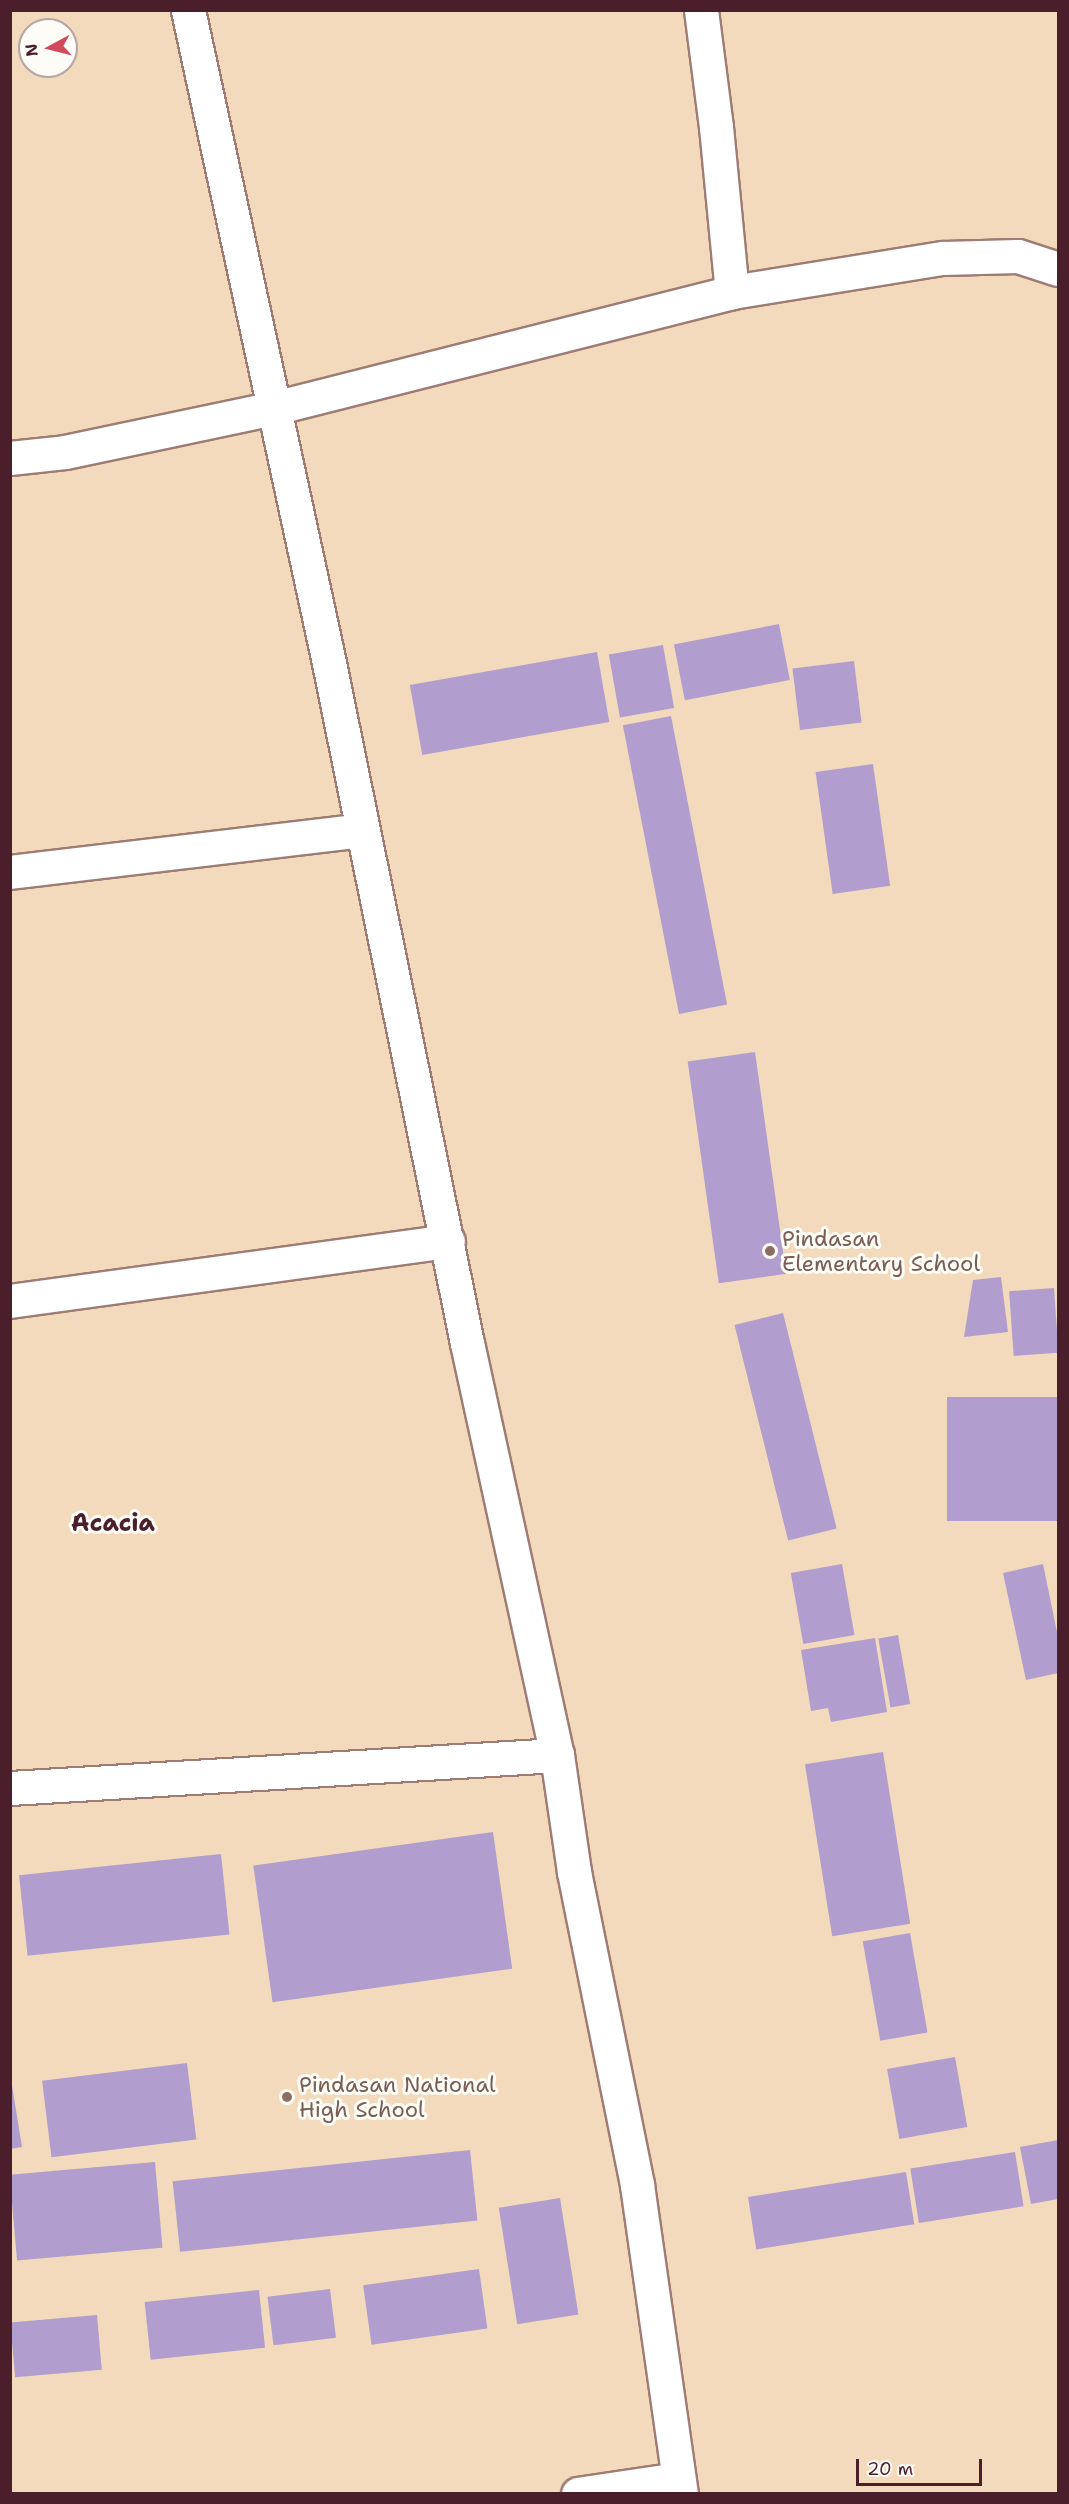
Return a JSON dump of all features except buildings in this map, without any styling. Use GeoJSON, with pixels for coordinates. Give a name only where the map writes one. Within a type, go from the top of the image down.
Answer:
{"type":"FeatureCollection","features":[{"type":"Feature","properties":{"kind":"street"},"geometry":{"type":"LineString","coordinates":[[188,10],[363,830],[556,1755],[574,1872],[637,2185],[679,2486],[578,2493]]}},
{"type":"Feature","properties":{"kind":"street"},"geometry":{"type":"LineString","coordinates":[[701,10],[716,127],[732,292]]}},
{"type":"Feature","properties":{"kind":"street"},"geometry":{"type":"LineString","coordinates":[[10,458],[65,452],[274,408],[732,292],[943,258],[1018,256],[1059,268]]}},
{"type":"Feature","properties":{"kind":"street"},"geometry":{"type":"LineString","coordinates":[[10,872],[363,830]]}},
{"type":"Feature","properties":{"kind":"street"},"geometry":{"type":"LineString","coordinates":[[10,1301],[448,1240]]}},
{"type":"Feature","properties":{"kind":"street"},"geometry":{"type":"LineString","coordinates":[[10,1788],[556,1755]]}},
{"type":"Feature","properties":{"kind":"place","name":"Pindasan Elementary School"},"geometry":{"type":"Point","coordinates":[770,1251]}},
{"type":"Feature","properties":{"kind":"place","name":"Pindasan National High School"},"geometry":{"type":"Point","coordinates":[287,2097]}},
{"type":"Feature","properties":{"kind":"district","name":"Acacia"},"geometry":{"type":"Point","coordinates":[113,1524]}}]}
